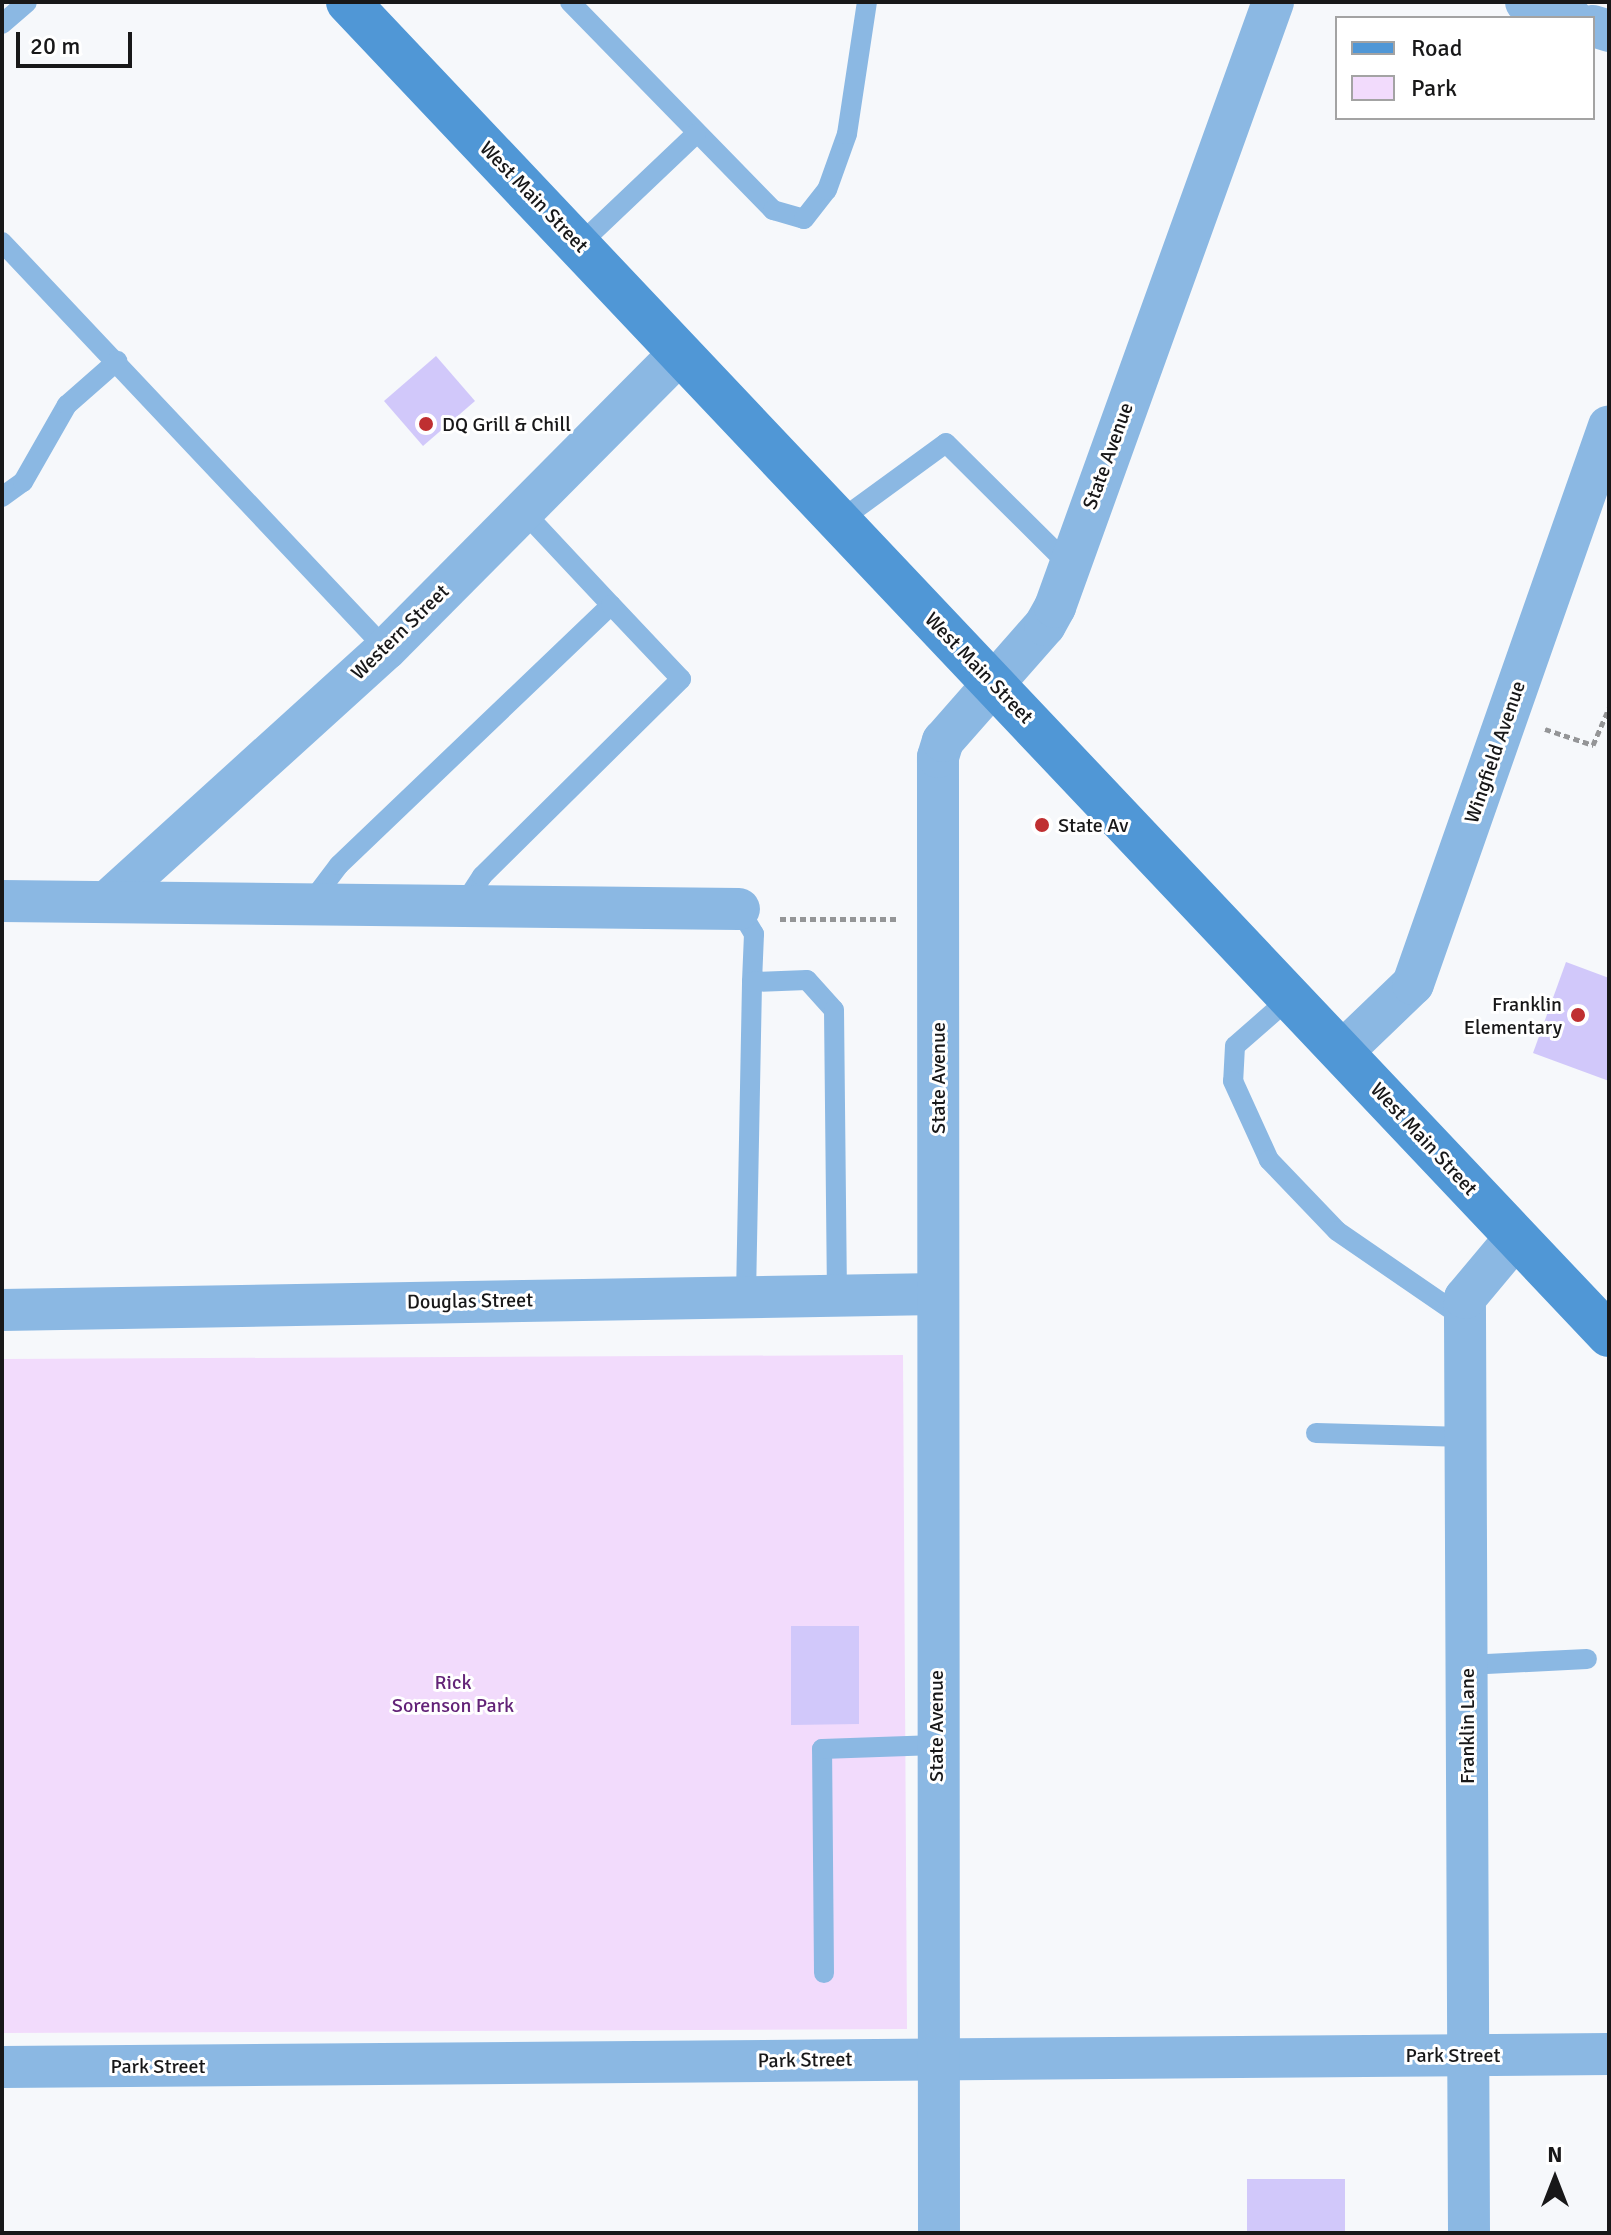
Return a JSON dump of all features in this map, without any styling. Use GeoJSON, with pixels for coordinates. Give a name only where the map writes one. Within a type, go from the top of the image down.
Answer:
{"type":"FeatureCollection","features":[{"type":"Feature","properties":{"kind":"main road","name":"West Main Street"},"geometry":{"type":"LineString","coordinates":[[348,2],[1609,1335]]}},
{"type":"Feature","properties":{"kind":"street","name":"State Avenue"},"geometry":{"type":"LineString","coordinates":[[939,2233],[936,2058],[938,757],[943,741],[1045,625],[1273,2]]}},
{"type":"Feature","properties":{"kind":"street"},"geometry":{"type":"LineString","coordinates":[[1526,2],[1565,16]]}},
{"type":"Feature","properties":{"kind":"street","name":"Western Street"},"geometry":{"type":"LineString","coordinates":[[109,900],[386,649],[680,353]]}},
{"type":"Feature","properties":{"kind":"street","name":"Wingfield Avenue"},"geometry":{"type":"LineString","coordinates":[[1342,1052],[1413,984],[1609,426]]}},
{"type":"Feature","properties":{"kind":"street"},"geometry":{"type":"LineString","coordinates":[[2,901],[739,909]]}},
{"type":"Feature","properties":{"kind":"street","name":"Franklin Lane"},"geometry":{"type":"LineString","coordinates":[[1469,2233],[1465,1298],[1516,1237]]}},
{"type":"Feature","properties":{"kind":"street","name":"Douglas Street"},"geometry":{"type":"LineString","coordinates":[[2,1310],[937,1294]]}},
{"type":"Feature","properties":{"kind":"street","name":"Park Street"},"geometry":{"type":"LineString","coordinates":[[2,2067],[1609,2054]]}},
{"type":"Feature","properties":{"kind":"lane"},"geometry":{"type":"LineString","coordinates":[[2,24],[27,2]]}},
{"type":"Feature","properties":{"kind":"lane"},"geometry":{"type":"LineString","coordinates":[[570,2],[773,210],[804,219],[827,190],[847,134],[867,2]]}},
{"type":"Feature","properties":{"kind":"lane"},"geometry":{"type":"LineString","coordinates":[[580,244],[696,134]]}},
{"type":"Feature","properties":{"kind":"lane"},"geometry":{"type":"LineString","coordinates":[[2,242],[386,649]]}},
{"type":"Feature","properties":{"kind":"lane"},"geometry":{"type":"LineString","coordinates":[[2,497],[23,482],[67,405],[117,361]]}},
{"type":"Feature","properties":{"kind":"lane"},"geometry":{"type":"LineString","coordinates":[[839,521],[946,443],[1069,565]]}},
{"type":"Feature","properties":{"kind":"lane"},"geometry":{"type":"LineString","coordinates":[[462,907],[482,876],[681,679],[522,510]]}},
{"type":"Feature","properties":{"kind":"lane"},"geometry":{"type":"LineString","coordinates":[[308,906],[339,865],[611,605]]}},
{"type":"Feature","properties":{"kind":"lane"},"geometry":{"type":"LineString","coordinates":[[739,909],[754,934],[746,1296]]}},
{"type":"Feature","properties":{"kind":"lane"},"geometry":{"type":"LineString","coordinates":[[752,982],[807,980],[834,1010],[837,1294]]}},
{"type":"Feature","properties":{"kind":"lane"},"geometry":{"type":"LineString","coordinates":[[1291,997],[1235,1046],[1233,1081],[1269,1160],[1337,1231],[1465,1319]]}},
{"type":"Feature","properties":{"kind":"lane"},"geometry":{"type":"LineString","coordinates":[[1316,1433],[1466,1437]]}},
{"type":"Feature","properties":{"kind":"lane"},"geometry":{"type":"LineString","coordinates":[[1467,1665],[1587,1659]]}},
{"type":"Feature","properties":{"kind":"lane"},"geometry":{"type":"LineString","coordinates":[[824,1973],[822,1749],[936,1745]]}},
{"type":"Feature","properties":{"kind":"path"},"geometry":{"type":"LineString","coordinates":[[1507,717],[1593,745],[1609,708]]}},
{"type":"Feature","properties":{"kind":"path"},"geometry":{"type":"LineString","coordinates":[[739,909],[783,920],[881,921],[939,915]]}},
{"type":"Feature","properties":{"kind":"green space","name":"Rick Sorenson Park"},"geometry":{"type":"Polygon","coordinates":[[[903,1355],[907,2029],[2,2033],[2,1359],[903,1355]]]}},
{"type":"Feature","properties":{"kind":"building","name":"DQ Grill & Chill"},"geometry":{"type":"Polygon","coordinates":[[[436,356],[475,401],[423,446],[384,401],[436,356]]]}},
{"type":"Feature","properties":{"kind":"building","name":"Franklin Elementary"},"geometry":{"type":"Polygon","coordinates":[[[1566,962],[1609,978],[1609,1081],[1533,1053],[1566,962]]]}},
{"type":"Feature","properties":{"kind":"building"},"geometry":{"type":"Polygon","coordinates":[[[791,1626],[859,1626],[859,1724],[791,1725],[791,1626]]]}},
{"type":"Feature","properties":{"kind":"building"},"geometry":{"type":"Polygon","coordinates":[[[1247,2179],[1345,2179],[1345,2233],[1247,2233],[1247,2179]]]}},
{"type":"Feature","properties":{"kind":"place","name":"DQ Grill & Chill"},"geometry":{"type":"Point","coordinates":[426,424]}},
{"type":"Feature","properties":{"kind":"place","name":"State Av"},"geometry":{"type":"Point","coordinates":[1042,825]}},
{"type":"Feature","properties":{"kind":"place","name":"Franklin Elementary"},"geometry":{"type":"Point","coordinates":[1578,1015]}}]}
